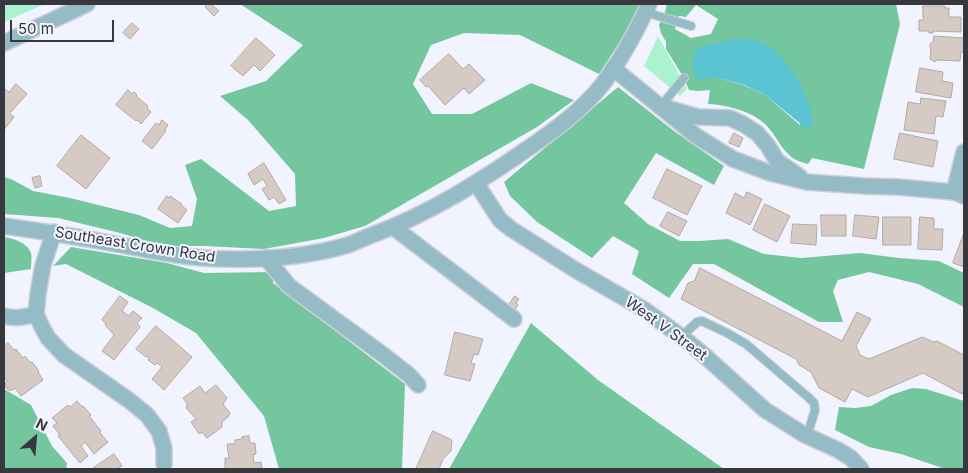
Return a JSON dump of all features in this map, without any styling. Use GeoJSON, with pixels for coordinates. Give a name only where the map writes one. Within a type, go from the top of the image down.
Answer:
{"type":"FeatureCollection","features":[{"type":"Feature","properties":{"kind":"street"},"geometry":{"type":"LineString","coordinates":[[4,43],[88,4]]}},
{"type":"Feature","properties":{"kind":"street","name":"Southeast Crown Road"},"geometry":{"type":"LineString","coordinates":[[4,226],[54,232],[181,255],[227,259],[266,258],[308,253],[348,245],[393,227],[435,206],[514,159],[555,130],[582,107],[601,86],[635,34],[647,8]]}},
{"type":"Feature","properties":{"kind":"street"},"geometry":{"type":"LineString","coordinates":[[614,68],[696,136],[733,158],[770,173],[807,182],[959,194],[964,152]]}},
{"type":"Feature","properties":{"kind":"street"},"geometry":{"type":"LineString","coordinates":[[661,106],[698,117],[730,118],[743,124],[757,133],[777,161],[807,182]]}},
{"type":"Feature","properties":{"kind":"street","name":"West V Street"},"geometry":{"type":"LineString","coordinates":[[476,183],[500,220],[511,229],[644,310],[705,356],[765,410],[807,436],[838,450],[851,458],[861,469]]}},
{"type":"Feature","properties":{"kind":"street"},"geometry":{"type":"LineString","coordinates":[[393,227],[514,319]]}},
{"type":"Feature","properties":{"kind":"street"},"geometry":{"type":"LineString","coordinates":[[54,232],[43,265],[36,314],[48,338],[56,348],[147,415],[158,431],[164,448],[164,464]]}},
{"type":"Feature","properties":{"kind":"street"},"geometry":{"type":"LineString","coordinates":[[266,258],[289,286],[382,354],[409,375],[418,385]]}},
{"type":"Feature","properties":{"kind":"street"},"geometry":{"type":"LineString","coordinates":[[4,316],[13,318],[36,314]]}},
{"type":"Feature","properties":{"kind":"lane"},"geometry":{"type":"LineString","coordinates":[[647,8],[691,26]]}},
{"type":"Feature","properties":{"kind":"lane"},"geometry":{"type":"LineString","coordinates":[[661,106],[684,78]]}},
{"type":"Feature","properties":{"kind":"lane"},"geometry":{"type":"LineString","coordinates":[[682,337],[697,322],[702,322],[746,344],[814,403],[815,410],[807,436]]}},
{"type":"Feature","properties":{"kind":"green space"},"geometry":{"type":"Polygon","coordinates":[[[4,4],[45,4],[4,22],[4,4]]]}},
{"type":"Feature","properties":{"kind":"green space"},"geometry":{"type":"Polygon","coordinates":[[[240,4],[640,4],[628,29],[599,74],[520,35],[464,33],[431,45],[413,84],[432,114],[472,114],[531,83],[574,100],[537,127],[365,226],[324,238],[264,249],[164,246],[58,218],[4,214],[4,177],[33,191],[139,215],[170,228],[192,226],[197,199],[185,165],[201,159],[269,211],[296,206],[295,174],[248,120],[220,96],[266,81],[303,45],[240,4]]]}},
{"type":"Feature","properties":{"kind":"green space"},"geometry":{"type":"Polygon","coordinates":[[[667,4],[896,4],[900,24],[864,169],[812,158],[808,164],[796,160],[789,155],[770,129],[754,116],[747,112],[708,104],[710,90],[689,90],[684,78],[666,49],[666,42],[661,33],[659,25],[667,4]],[[696,5],[686,17],[679,16],[675,29],[691,38],[711,34],[718,19],[696,5]],[[718,78],[741,84],[764,94],[800,125],[799,83],[718,78]]]}},
{"type":"Feature","properties":{"kind":"green space"},"geometry":{"type":"Polygon","coordinates":[[[658,36],[687,89],[680,96],[644,66],[658,36]]]}},
{"type":"Feature","properties":{"kind":"green space"},"geometry":{"type":"Polygon","coordinates":[[[618,87],[674,131],[724,166],[714,185],[656,153],[624,203],[648,224],[680,241],[728,239],[764,254],[801,258],[860,253],[939,261],[964,273],[964,307],[918,284],[869,272],[838,280],[833,291],[843,322],[819,322],[714,264],[693,264],[669,298],[632,274],[639,251],[613,236],[592,258],[537,222],[510,196],[504,182],[618,87]]]}},
{"type":"Feature","properties":{"kind":"green space"},"geometry":{"type":"Polygon","coordinates":[[[4,237],[16,240],[27,246],[31,253],[31,269],[4,273],[4,237]]]}},
{"type":"Feature","properties":{"kind":"green space"},"geometry":{"type":"Polygon","coordinates":[[[71,247],[167,263],[204,273],[273,272],[273,283],[405,384],[402,469],[279,469],[264,416],[196,333],[153,308],[66,264],[53,266],[71,247]]]}},
{"type":"Feature","properties":{"kind":"green space"},"geometry":{"type":"Polygon","coordinates":[[[531,323],[598,380],[724,469],[449,469],[531,323]]]}},
{"type":"Feature","properties":{"kind":"green space"},"geometry":{"type":"Polygon","coordinates":[[[912,388],[926,389],[964,401],[964,469],[945,469],[901,454],[869,447],[835,430],[839,407],[871,406],[891,395],[912,388]]]}},
{"type":"Feature","properties":{"kind":"green space"},"geometry":{"type":"Polygon","coordinates":[[[4,389],[31,405],[52,446],[67,463],[66,469],[4,469],[4,389]]]}},
{"type":"Feature","properties":{"kind":"water"},"geometry":{"type":"Polygon","coordinates":[[[740,38],[757,41],[771,47],[786,63],[793,72],[808,103],[812,119],[811,127],[807,129],[764,94],[742,84],[718,78],[696,79],[693,61],[696,49],[740,38]]]}},
{"type":"Feature","properties":{"kind":"building"},"geometry":{"type":"Polygon","coordinates":[[[211,4],[219,11],[214,16],[205,7],[211,4]]]}},
{"type":"Feature","properties":{"kind":"building"},"geometry":{"type":"Polygon","coordinates":[[[923,6],[945,6],[945,8],[949,8],[949,17],[961,17],[961,32],[933,31],[933,33],[929,33],[929,31],[919,31],[919,20],[923,20],[923,6]]]}},
{"type":"Feature","properties":{"kind":"building"},"geometry":{"type":"Polygon","coordinates":[[[132,23],[139,29],[130,39],[123,33],[132,23]]]}},
{"type":"Feature","properties":{"kind":"building"},"geometry":{"type":"Polygon","coordinates":[[[934,36],[964,38],[964,52],[961,52],[960,61],[936,60],[935,62],[930,59],[930,44],[933,42],[934,36]]]}},
{"type":"Feature","properties":{"kind":"building"},"geometry":{"type":"Polygon","coordinates":[[[256,38],[275,55],[260,71],[254,65],[243,76],[231,66],[256,38]]]}},
{"type":"Feature","properties":{"kind":"building"},"geometry":{"type":"Polygon","coordinates":[[[449,54],[463,69],[469,64],[485,80],[469,94],[464,88],[445,105],[420,80],[449,54]]]}},
{"type":"Feature","properties":{"kind":"building"},"geometry":{"type":"Polygon","coordinates":[[[920,68],[943,72],[942,81],[953,83],[951,98],[916,92],[920,68]]]}},
{"type":"Feature","properties":{"kind":"building"},"geometry":{"type":"Polygon","coordinates":[[[16,84],[27,94],[10,113],[14,117],[4,130],[4,90],[9,92],[16,84]]]}},
{"type":"Feature","properties":{"kind":"building"},"geometry":{"type":"Polygon","coordinates":[[[128,90],[132,94],[134,92],[148,106],[147,108],[151,112],[141,124],[116,105],[128,90]]]}},
{"type":"Feature","properties":{"kind":"building"},"geometry":{"type":"Polygon","coordinates":[[[921,98],[946,101],[943,117],[936,116],[934,134],[904,130],[908,102],[920,104],[921,98]]]}},
{"type":"Feature","properties":{"kind":"building"},"geometry":{"type":"Polygon","coordinates":[[[162,120],[168,125],[166,131],[152,149],[142,141],[156,123],[159,125],[162,120]]]}},
{"type":"Feature","properties":{"kind":"building"},"geometry":{"type":"Polygon","coordinates":[[[734,133],[743,138],[739,147],[729,143],[734,133]]]}},
{"type":"Feature","properties":{"kind":"building"},"geometry":{"type":"Polygon","coordinates":[[[900,133],[938,141],[933,167],[894,159],[900,133]]]}},
{"type":"Feature","properties":{"kind":"building"},"geometry":{"type":"Polygon","coordinates":[[[81,135],[110,158],[86,189],[57,166],[81,135]]]}},
{"type":"Feature","properties":{"kind":"building"},"geometry":{"type":"Polygon","coordinates":[[[264,163],[286,200],[279,204],[274,197],[269,200],[262,189],[267,186],[263,179],[254,185],[248,174],[264,163]]]}},
{"type":"Feature","properties":{"kind":"building"},"geometry":{"type":"Polygon","coordinates":[[[667,169],[702,186],[687,215],[653,198],[667,169]]]}},
{"type":"Feature","properties":{"kind":"building"},"geometry":{"type":"Polygon","coordinates":[[[40,176],[42,186],[35,188],[32,178],[40,176]]]}},
{"type":"Feature","properties":{"kind":"building"},"geometry":{"type":"Polygon","coordinates":[[[747,192],[762,199],[750,225],[726,213],[735,193],[744,198],[747,192]]]}},
{"type":"Feature","properties":{"kind":"building"},"geometry":{"type":"Polygon","coordinates":[[[167,196],[182,204],[187,210],[178,223],[158,209],[167,196]]]}},
{"type":"Feature","properties":{"kind":"building"},"geometry":{"type":"Polygon","coordinates":[[[765,204],[790,216],[777,242],[753,230],[765,204]]]}},
{"type":"Feature","properties":{"kind":"building"},"geometry":{"type":"Polygon","coordinates":[[[668,212],[687,221],[679,236],[660,226],[668,212]]]}},
{"type":"Feature","properties":{"kind":"building"},"geometry":{"type":"Polygon","coordinates":[[[821,215],[846,215],[846,236],[822,236],[821,215]]]}},
{"type":"Feature","properties":{"kind":"building"},"geometry":{"type":"Polygon","coordinates":[[[855,215],[879,217],[876,239],[853,236],[855,215]]]}},
{"type":"Feature","properties":{"kind":"building"},"geometry":{"type":"Polygon","coordinates":[[[883,217],[911,217],[911,245],[883,245],[883,217]]]}},
{"type":"Feature","properties":{"kind":"building"},"geometry":{"type":"Polygon","coordinates":[[[920,217],[934,218],[934,229],[943,229],[942,250],[918,249],[920,217]]]}},
{"type":"Feature","properties":{"kind":"building"},"geometry":{"type":"Polygon","coordinates":[[[793,224],[817,225],[816,245],[791,243],[793,224]]]}},
{"type":"Feature","properties":{"kind":"building"},"geometry":{"type":"Polygon","coordinates":[[[964,233],[964,267],[953,263],[964,233]]]}},
{"type":"Feature","properties":{"kind":"building"},"geometry":{"type":"Polygon","coordinates":[[[700,268],[842,341],[857,312],[871,319],[856,346],[860,355],[869,359],[922,337],[934,342],[937,341],[964,355],[964,389],[962,394],[923,373],[868,397],[852,389],[845,402],[819,388],[811,372],[799,365],[796,359],[681,299],[688,283],[694,281],[700,268]]]}},
{"type":"Feature","properties":{"kind":"building"},"geometry":{"type":"Polygon","coordinates":[[[120,296],[128,302],[122,311],[129,316],[133,311],[142,318],[137,323],[140,327],[114,360],[102,351],[114,335],[102,320],[120,296]]]}},
{"type":"Feature","properties":{"kind":"building"},"geometry":{"type":"Polygon","coordinates":[[[515,296],[519,299],[515,310],[508,306],[515,296]]]}},
{"type":"Feature","properties":{"kind":"building"},"geometry":{"type":"Polygon","coordinates":[[[156,326],[192,357],[164,390],[152,379],[162,367],[157,363],[155,365],[148,360],[147,356],[136,349],[156,326]]]}},
{"type":"Feature","properties":{"kind":"building"},"geometry":{"type":"Polygon","coordinates":[[[455,332],[483,339],[478,355],[474,354],[471,363],[475,364],[470,381],[445,375],[455,332]]]}},
{"type":"Feature","properties":{"kind":"building"},"geometry":{"type":"Polygon","coordinates":[[[8,343],[23,358],[25,356],[32,362],[43,380],[21,396],[15,388],[8,390],[5,386],[7,381],[4,376],[4,346],[8,343]]]}},
{"type":"Feature","properties":{"kind":"building"},"geometry":{"type":"Polygon","coordinates":[[[216,385],[227,398],[223,404],[230,413],[222,422],[222,427],[207,438],[202,432],[199,434],[191,422],[196,419],[186,408],[188,405],[183,398],[200,386],[205,393],[216,385]]]}},
{"type":"Feature","properties":{"kind":"building"},"geometry":{"type":"Polygon","coordinates":[[[77,401],[91,415],[89,416],[108,442],[94,454],[85,442],[81,446],[88,456],[80,463],[58,436],[60,435],[53,426],[57,423],[52,418],[68,405],[70,407],[77,401]]]}},
{"type":"Feature","properties":{"kind":"building"},"geometry":{"type":"Polygon","coordinates":[[[433,431],[452,440],[451,451],[443,459],[439,469],[416,469],[433,431]]]}},
{"type":"Feature","properties":{"kind":"building"},"geometry":{"type":"Polygon","coordinates":[[[249,436],[250,443],[255,443],[256,454],[253,455],[254,463],[261,462],[262,469],[225,469],[225,458],[229,458],[227,444],[235,444],[235,440],[249,436]]]}},
{"type":"Feature","properties":{"kind":"building"},"geometry":{"type":"Polygon","coordinates":[[[114,454],[122,466],[117,469],[92,469],[114,454]]]}}]}
